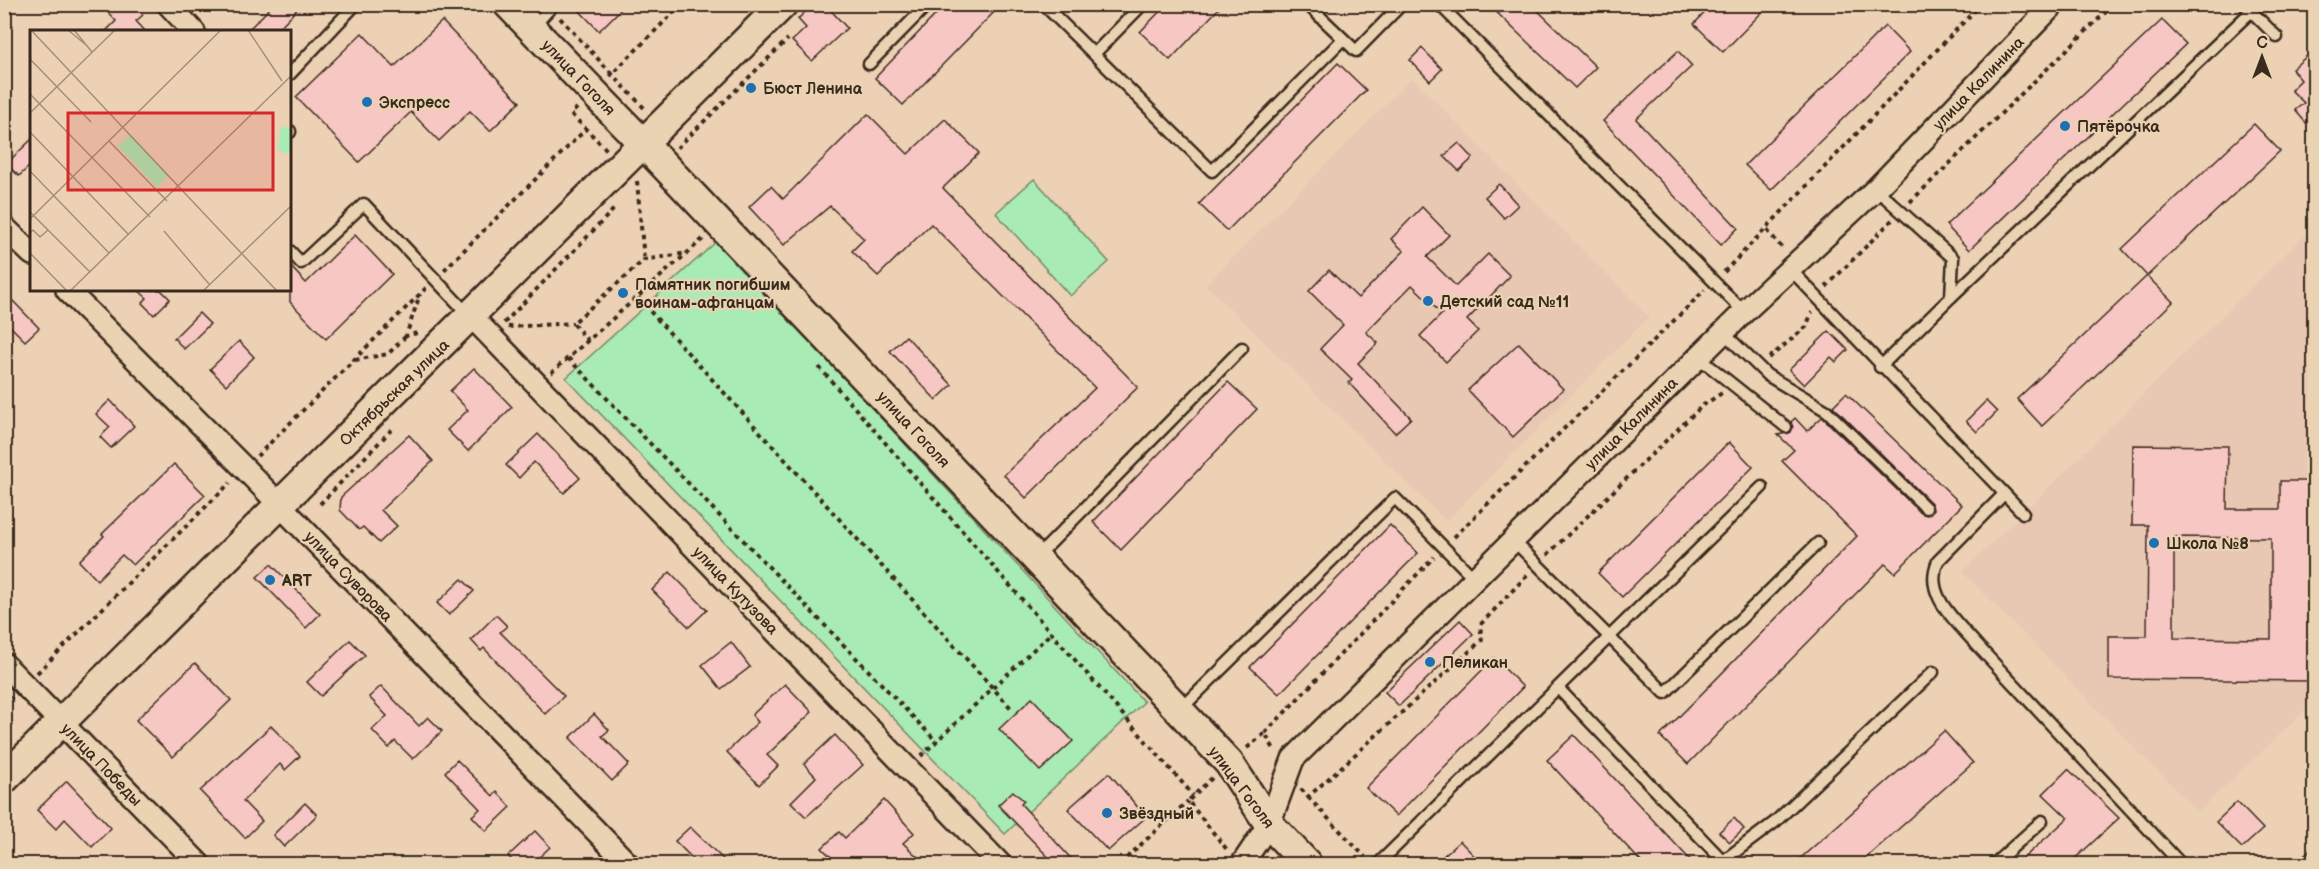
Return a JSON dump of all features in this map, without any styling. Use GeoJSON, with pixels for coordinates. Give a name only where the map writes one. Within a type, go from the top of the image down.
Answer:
{"type":"FeatureCollection","features":[{"type":"Feature","properties":{"kind":"main road","name":"улица Гоголя"},"geometry":{"type":"LineString","coordinates":[[508,4],[644,144],[1229,763],[1269,824],[1307,864]]}},
{"type":"Feature","properties":{"kind":"main road","name":"Октябрьская улица"},"geometry":{"type":"LineString","coordinates":[[4,779],[783,4]]}},
{"type":"Feature","properties":{"kind":"street"},"geometry":{"type":"LineString","coordinates":[[168,4],[192,30]]}},
{"type":"Feature","properties":{"kind":"street","name":"улица Калинина"},"geometry":{"type":"LineString","coordinates":[[1237,860],[1269,824],[1293,759],[1744,312],[1876,189],[2054,4]]}},
{"type":"Feature","properties":{"kind":"street"},"geometry":{"type":"LineString","coordinates":[[4,227],[30,252]]}},
{"type":"Feature","properties":{"kind":"street","name":"улица Суворова"},"geometry":{"type":"LineString","coordinates":[[68,291],[280,504],[628,864]]}},
{"type":"Feature","properties":{"kind":"street","name":"улица Кутузова"},"geometry":{"type":"LineString","coordinates":[[471,316],[1000,864]]}},
{"type":"Feature","properties":{"kind":"street","name":"улица Победы"},"geometry":{"type":"LineString","coordinates":[[4,664],[199,864]]}},
{"type":"Feature","properties":{"kind":"lane"},"geometry":{"type":"LineString","coordinates":[[291,73],[356,4]]}},
{"type":"Feature","properties":{"kind":"lane"},"geometry":{"type":"LineString","coordinates":[[869,64],[928,4]]}},
{"type":"Feature","properties":{"kind":"lane"},"geometry":{"type":"LineString","coordinates":[[1043,4],[1212,171],[1343,39]]}},
{"type":"Feature","properties":{"kind":"lane"},"geometry":{"type":"LineString","coordinates":[[1094,54],[1143,4]]}},
{"type":"Feature","properties":{"kind":"lane"},"geometry":{"type":"LineString","coordinates":[[1307,4],[1356,51],[1402,4]]}},
{"type":"Feature","properties":{"kind":"lane"},"geometry":{"type":"LineString","coordinates":[[1439,4],[1744,312]]}},
{"type":"Feature","properties":{"kind":"lane"},"geometry":{"type":"LineString","coordinates":[[531,28],[553,6]]}},
{"type":"Feature","properties":{"kind":"lane"},"geometry":{"type":"LineString","coordinates":[[1880,367],[2251,7],[2277,37]]}},
{"type":"Feature","properties":{"kind":"lane"},"geometry":{"type":"LineString","coordinates":[[1876,189],[1953,258],[1951,297]]}},
{"type":"Feature","properties":{"kind":"lane"},"geometry":{"type":"LineString","coordinates":[[291,252],[301,263],[364,204],[471,316]]}},
{"type":"Feature","properties":{"kind":"lane"},"geometry":{"type":"LineString","coordinates":[[1791,270],[1880,367],[2023,513]]}},
{"type":"Feature","properties":{"kind":"lane"},"geometry":{"type":"LineString","coordinates":[[1723,333],[1767,375],[1827,411],[1926,508]]}},
{"type":"Feature","properties":{"kind":"lane"},"geometry":{"type":"LineString","coordinates":[[1036,559],[1242,348]]}},
{"type":"Feature","properties":{"kind":"lane"},"geometry":{"type":"LineString","coordinates":[[1698,357],[1732,387],[1786,427]]}},
{"type":"Feature","properties":{"kind":"lane"},"geometry":{"type":"LineString","coordinates":[[1378,864],[1762,487]]}},
{"type":"Feature","properties":{"kind":"lane"},"geometry":{"type":"LineString","coordinates":[[2004,494],[1938,561],[1932,573],[1936,593],[1948,613],[2181,864]]}},
{"type":"Feature","properties":{"kind":"lane"},"geometry":{"type":"LineString","coordinates":[[1179,710],[1395,498],[1475,579]]}},
{"type":"Feature","properties":{"kind":"lane"},"geometry":{"type":"LineString","coordinates":[[1513,540],[1665,693],[1818,543]]}},
{"type":"Feature","properties":{"kind":"lane"},"geometry":{"type":"LineString","coordinates":[[1558,688],[1723,863],[1775,822],[1933,672]]}},
{"type":"Feature","properties":{"kind":"lane"},"geometry":{"type":"LineString","coordinates":[[1994,864],[2042,821]]}},
{"type":"Feature","properties":{"kind":"lane"},"geometry":{"type":"LineString","coordinates":[[2304,864],[2314,855]]}},
{"type":"Feature","properties":{"kind":"path"},"geometry":{"type":"LineString","coordinates":[[553,6],[612,74],[682,4]]}},
{"type":"Feature","properties":{"kind":"path"},"geometry":{"type":"LineString","coordinates":[[1120,864],[1193,795],[1265,733],[1443,548],[1767,230],[1981,4]]}},
{"type":"Feature","properties":{"kind":"path"},"geometry":{"type":"LineString","coordinates":[[1758,367],[1806,327],[1823,290],[1900,211],[2114,4]]}},
{"type":"Feature","properties":{"kind":"path"},"geometry":{"type":"LineString","coordinates":[[678,146],[788,39]]}},
{"type":"Feature","properties":{"kind":"path"},"geometry":{"type":"LineString","coordinates":[[4,705],[586,129]]}},
{"type":"Feature","properties":{"kind":"path"},"geometry":{"type":"LineString","coordinates":[[639,183],[644,260]]}},
{"type":"Feature","properties":{"kind":"path"},"geometry":{"type":"LineString","coordinates":[[538,384],[706,237]]}},
{"type":"Feature","properties":{"kind":"path"},"geometry":{"type":"LineString","coordinates":[[499,328],[573,323],[644,260],[688,252]]}},
{"type":"Feature","properties":{"kind":"path"},"geometry":{"type":"LineString","coordinates":[[638,298],[1011,708]]}},
{"type":"Feature","properties":{"kind":"path"},"geometry":{"type":"LineString","coordinates":[[573,323],[588,341]]}},
{"type":"Feature","properties":{"kind":"path"},"geometry":{"type":"LineString","coordinates":[[354,360],[388,354],[406,336]]}},
{"type":"Feature","properties":{"kind":"path"},"geometry":{"type":"LineString","coordinates":[[568,358],[937,742]]}},
{"type":"Feature","properties":{"kind":"path"},"geometry":{"type":"LineString","coordinates":[[816,363],[1193,795]]}},
{"type":"Feature","properties":{"kind":"path"},"geometry":{"type":"LineString","coordinates":[[1308,797],[1482,640],[1480,625],[1538,565],[1702,406],[1732,387]]}},
{"type":"Feature","properties":{"kind":"path"},"geometry":{"type":"LineString","coordinates":[[908,768],[1052,633]]}},
{"type":"Feature","properties":{"kind":"path"},"geometry":{"type":"LineString","coordinates":[[1265,733],[1288,772],[1308,797],[1372,864]]}},
{"type":"Feature","properties":{"kind":"path"},"geometry":{"type":"LineString","coordinates":[[1188,801],[1237,860]]}},
{"type":"Feature","properties":{"kind":"shaded area","name":"Детский сад №11"},"geometry":{"type":"Polygon","coordinates":[[[1412,78],[1649,317],[1446,521],[1206,285],[1412,78]]]}},
{"type":"Feature","properties":{"kind":"shaded area","name":"Школа №8"},"geometry":{"type":"Polygon","coordinates":[[[2314,226],[2314,702],[2198,812],[1963,572],[2314,226]]]}},
{"type":"Feature","properties":{"kind":"green space"},"geometry":{"type":"Polygon","coordinates":[[[1034,179],[1109,262],[1070,296],[996,213],[1034,179]]]}},
{"type":"Feature","properties":{"kind":"green space"},"geometry":{"type":"Polygon","coordinates":[[[717,241],[1144,702],[1005,834],[566,378],[717,241]]]}},
{"type":"Feature","properties":{"kind":"building"},"geometry":{"type":"Polygon","coordinates":[[[100,4],[134,4],[143,15],[136,21],[144,30],[107,30],[116,21],[100,4]]]}},
{"type":"Feature","properties":{"kind":"building"},"geometry":{"type":"Polygon","coordinates":[[[274,4],[302,4],[277,30],[248,30],[274,4]]]}},
{"type":"Feature","properties":{"kind":"building"},"geometry":{"type":"Polygon","coordinates":[[[573,4],[626,4],[599,31],[573,4]]]}},
{"type":"Feature","properties":{"kind":"building"},"geometry":{"type":"Polygon","coordinates":[[[813,4],[825,4],[847,28],[812,61],[792,41],[806,28],[798,19],[813,4]]]}},
{"type":"Feature","properties":{"kind":"building"},"geometry":{"type":"Polygon","coordinates":[[[946,4],[1002,4],[903,105],[875,78],[946,4]]]}},
{"type":"Feature","properties":{"kind":"building"},"geometry":{"type":"Polygon","coordinates":[[[1167,4],[1223,4],[1170,60],[1140,32],[1167,4]]]}},
{"type":"Feature","properties":{"kind":"building"},"geometry":{"type":"Polygon","coordinates":[[[1488,4],[1531,4],[1596,67],[1575,88],[1488,4]]]}},
{"type":"Feature","properties":{"kind":"building"},"geometry":{"type":"Polygon","coordinates":[[[1713,4],[1770,4],[1723,52],[1694,24],[1713,4]]]}},
{"type":"Feature","properties":{"kind":"building"},"geometry":{"type":"Polygon","coordinates":[[[2162,20],[2186,44],[1969,250],[1946,225],[2162,20]]]}},
{"type":"Feature","properties":{"kind":"building"},"geometry":{"type":"Polygon","coordinates":[[[442,21],[520,102],[490,131],[470,111],[439,141],[411,112],[359,162],[296,97],[362,33],[394,67],[442,21]]]}},
{"type":"Feature","properties":{"kind":"building"},"geometry":{"type":"Polygon","coordinates":[[[1885,26],[1910,52],[1771,190],[1745,165],[1885,26]]]}},
{"type":"Feature","properties":{"kind":"building"},"geometry":{"type":"Polygon","coordinates":[[[1422,48],[1442,69],[1430,81],[1410,60],[1422,48]]]}},
{"type":"Feature","properties":{"kind":"building"},"geometry":{"type":"Polygon","coordinates":[[[2314,50],[2314,115],[2306,123],[2295,110],[2304,103],[2291,90],[2301,80],[2292,69],[2314,50]]]}},
{"type":"Feature","properties":{"kind":"building"},"geometry":{"type":"Polygon","coordinates":[[[1678,51],[1692,66],[1636,119],[1738,228],[1721,245],[1603,121],[1678,51]]]}},
{"type":"Feature","properties":{"kind":"building"},"geometry":{"type":"Polygon","coordinates":[[[1338,63],[1366,90],[1227,231],[1199,204],[1338,63]]]}},
{"type":"Feature","properties":{"kind":"building"},"geometry":{"type":"Polygon","coordinates":[[[868,114],[908,154],[945,119],[979,153],[943,188],[1138,387],[1026,498],[1004,475],[1095,388],[931,224],[878,276],[852,251],[864,239],[830,206],[784,245],[749,207],[771,186],[783,199],[868,114]]]}},
{"type":"Feature","properties":{"kind":"building"},"geometry":{"type":"Polygon","coordinates":[[[2254,124],[2280,151],[2147,276],[2122,249],[2254,124]]]}},
{"type":"Feature","properties":{"kind":"building"},"geometry":{"type":"Polygon","coordinates":[[[30,141],[30,166],[19,176],[6,164],[30,141]]]}},
{"type":"Feature","properties":{"kind":"building"},"geometry":{"type":"Polygon","coordinates":[[[1459,143],[1473,158],[1459,171],[1444,156],[1459,143]]]}},
{"type":"Feature","properties":{"kind":"building"},"geometry":{"type":"Polygon","coordinates":[[[1499,184],[1518,205],[1504,218],[1485,197],[1499,184]]]}},
{"type":"Feature","properties":{"kind":"building","name":"Детский сад №11"},"geometry":{"type":"Polygon","coordinates":[[[1422,207],[1449,235],[1427,257],[1456,286],[1488,254],[1510,276],[1467,320],[1478,331],[1446,362],[1420,336],[1442,314],[1412,285],[1366,332],[1378,343],[1358,363],[1411,418],[1395,433],[1349,383],[1352,380],[1320,349],[1343,325],[1309,291],[1329,270],[1358,298],[1404,251],[1391,239],[1422,207]]]}},
{"type":"Feature","properties":{"kind":"building"},"geometry":{"type":"Polygon","coordinates":[[[355,235],[392,274],[326,339],[290,302],[291,267],[306,283],[355,235]]]}},
{"type":"Feature","properties":{"kind":"building"},"geometry":{"type":"Polygon","coordinates":[[[2147,276],[2173,302],[2042,426],[2017,399],[2147,276]]]}},
{"type":"Feature","properties":{"kind":"building"},"geometry":{"type":"Polygon","coordinates":[[[139,291],[162,291],[170,299],[154,315],[142,303],[147,298],[139,291]]]}},
{"type":"Feature","properties":{"kind":"building"},"geometry":{"type":"Polygon","coordinates":[[[13,301],[39,328],[25,341],[4,320],[4,309],[13,301]]]}},
{"type":"Feature","properties":{"kind":"building"},"geometry":{"type":"Polygon","coordinates":[[[199,313],[210,324],[184,349],[174,338],[199,313]]]}},
{"type":"Feature","properties":{"kind":"building"},"geometry":{"type":"Polygon","coordinates":[[[1829,331],[1848,350],[1836,362],[1831,357],[1804,385],[1789,370],[1829,331]]]}},
{"type":"Feature","properties":{"kind":"building"},"geometry":{"type":"Polygon","coordinates":[[[906,336],[952,385],[936,400],[890,351],[906,336]]]}},
{"type":"Feature","properties":{"kind":"building"},"geometry":{"type":"Polygon","coordinates":[[[239,341],[254,357],[226,385],[210,369],[239,341]]]}},
{"type":"Feature","properties":{"kind":"building"},"geometry":{"type":"Polygon","coordinates":[[[1519,343],[1563,389],[1513,437],[1468,390],[1519,343]]]}},
{"type":"Feature","properties":{"kind":"building"},"geometry":{"type":"Polygon","coordinates":[[[474,368],[512,407],[468,451],[447,430],[468,410],[450,391],[474,368]]]}},
{"type":"Feature","properties":{"kind":"building"},"geometry":{"type":"Polygon","coordinates":[[[1228,382],[1257,409],[1121,550],[1093,522],[1228,382]]]}},
{"type":"Feature","properties":{"kind":"building"},"geometry":{"type":"Polygon","coordinates":[[[1846,393],[1962,505],[1895,573],[1885,564],[1688,764],[1660,736],[1857,536],[1782,461],[1794,450],[1778,435],[1791,432],[1791,422],[1795,418],[1807,431],[1822,417],[1921,513],[1927,515],[1933,510],[1931,503],[1833,406],[1846,393]]]}},
{"type":"Feature","properties":{"kind":"building"},"geometry":{"type":"Polygon","coordinates":[[[110,400],[134,426],[111,448],[100,437],[110,427],[96,414],[110,400]]]}},
{"type":"Feature","properties":{"kind":"building"},"geometry":{"type":"Polygon","coordinates":[[[1986,401],[1997,412],[1977,432],[1966,421],[1986,401]]]}},
{"type":"Feature","properties":{"kind":"building"},"geometry":{"type":"Polygon","coordinates":[[[538,434],[580,478],[564,493],[534,462],[519,478],[506,465],[538,434]]]}},
{"type":"Feature","properties":{"kind":"building"},"geometry":{"type":"Polygon","coordinates":[[[409,435],[433,461],[381,510],[397,526],[379,543],[363,527],[359,530],[340,510],[341,497],[409,435]]]}},
{"type":"Feature","properties":{"kind":"building"},"geometry":{"type":"Polygon","coordinates":[[[1729,442],[1753,467],[1622,597],[1598,573],[1729,442]]]}},
{"type":"Feature","properties":{"kind":"building"},"geometry":{"type":"Polygon","coordinates":[[[2133,445],[2228,446],[2227,509],[2280,509],[2280,481],[2314,481],[2314,681],[2109,679],[2109,636],[2147,636],[2148,525],[2132,525],[2133,445]],[[2174,537],[2174,638],[2271,639],[2271,538],[2174,537]]]}},
{"type":"Feature","properties":{"kind":"building"},"geometry":{"type":"Polygon","coordinates":[[[174,464],[205,495],[133,565],[122,555],[97,580],[79,561],[104,536],[102,534],[174,464]]]}},
{"type":"Feature","properties":{"kind":"building"},"geometry":{"type":"Polygon","coordinates":[[[1390,525],[1418,553],[1279,694],[1250,667],[1390,525]]]}},
{"type":"Feature","properties":{"kind":"building"},"geometry":{"type":"Polygon","coordinates":[[[271,564],[320,614],[306,628],[257,577],[271,564]]]}},
{"type":"Feature","properties":{"kind":"building"},"geometry":{"type":"Polygon","coordinates":[[[670,572],[707,610],[689,627],[652,590],[670,572]]]}},
{"type":"Feature","properties":{"kind":"building"},"geometry":{"type":"Polygon","coordinates":[[[462,579],[474,591],[449,615],[437,603],[462,579]]]}},
{"type":"Feature","properties":{"kind":"building"},"geometry":{"type":"Polygon","coordinates":[[[496,615],[507,626],[500,632],[564,696],[545,714],[484,648],[481,651],[471,640],[496,615]]]}},
{"type":"Feature","properties":{"kind":"building"},"geometry":{"type":"Polygon","coordinates":[[[1460,620],[1473,634],[1399,706],[1385,692],[1460,620]]]}},
{"type":"Feature","properties":{"kind":"building"},"geometry":{"type":"Polygon","coordinates":[[[350,640],[365,655],[321,696],[307,682],[350,640]]]}},
{"type":"Feature","properties":{"kind":"building"},"geometry":{"type":"Polygon","coordinates":[[[731,642],[750,667],[721,689],[702,665],[731,642]]]}},
{"type":"Feature","properties":{"kind":"building"},"geometry":{"type":"Polygon","coordinates":[[[1494,658],[1523,687],[1396,816],[1366,788],[1494,658]]]}},
{"type":"Feature","properties":{"kind":"building"},"geometry":{"type":"Polygon","coordinates":[[[195,663],[231,700],[173,757],[136,720],[195,663]]]}},
{"type":"Feature","properties":{"kind":"building"},"geometry":{"type":"Polygon","coordinates":[[[785,684],[812,712],[767,755],[778,766],[759,785],[727,752],[758,722],[752,715],[785,684]]]}},
{"type":"Feature","properties":{"kind":"building"},"geometry":{"type":"Polygon","coordinates":[[[381,686],[419,726],[428,717],[442,731],[413,759],[395,741],[389,748],[372,730],[387,716],[369,697],[381,686]]]}},
{"type":"Feature","properties":{"kind":"building"},"geometry":{"type":"Polygon","coordinates":[[[1032,698],[1073,741],[1040,771],[999,729],[1032,698]]]}},
{"type":"Feature","properties":{"kind":"building"},"geometry":{"type":"Polygon","coordinates":[[[594,714],[609,730],[602,736],[629,764],[612,781],[570,738],[594,714]]]}},
{"type":"Feature","properties":{"kind":"building"},"geometry":{"type":"Polygon","coordinates":[[[271,726],[300,756],[285,770],[280,764],[243,801],[262,821],[245,838],[200,791],[271,726]]]}},
{"type":"Feature","properties":{"kind":"building"},"geometry":{"type":"Polygon","coordinates":[[[1944,731],[1973,763],[1859,864],[1794,864],[1944,731]]]}},
{"type":"Feature","properties":{"kind":"building"},"geometry":{"type":"Polygon","coordinates":[[[835,735],[863,765],[806,817],[791,802],[816,777],[804,764],[835,735]]]}},
{"type":"Feature","properties":{"kind":"building"},"geometry":{"type":"Polygon","coordinates":[[[1574,735],[1694,864],[1643,864],[1547,760],[1574,735]]]}},
{"type":"Feature","properties":{"kind":"building"},"geometry":{"type":"Polygon","coordinates":[[[457,760],[493,796],[497,792],[511,807],[486,831],[472,816],[480,809],[445,772],[457,760]]]}},
{"type":"Feature","properties":{"kind":"building"},"geometry":{"type":"Polygon","coordinates":[[[2068,769],[2119,818],[2069,864],[2017,864],[2068,818],[2043,794],[2068,769]]]}},
{"type":"Feature","properties":{"kind":"building","name":"Звёздный"},"geometry":{"type":"Polygon","coordinates":[[[1109,773],[1146,817],[1108,851],[1068,809],[1109,773]]]}},
{"type":"Feature","properties":{"kind":"building"},"geometry":{"type":"Polygon","coordinates":[[[67,781],[111,828],[92,847],[65,819],[56,829],[37,810],[67,781]]]}},
{"type":"Feature","properties":{"kind":"building"},"geometry":{"type":"Polygon","coordinates":[[[1013,791],[1024,801],[1021,804],[1076,864],[1055,864],[998,805],[1013,791]]]}},
{"type":"Feature","properties":{"kind":"building"},"geometry":{"type":"Polygon","coordinates":[[[884,800],[914,833],[903,843],[925,864],[838,864],[822,848],[839,832],[845,838],[884,800]]]}},
{"type":"Feature","properties":{"kind":"building"},"geometry":{"type":"Polygon","coordinates":[[[2237,802],[2263,829],[2242,848],[2216,822],[2237,802]]]}},
{"type":"Feature","properties":{"kind":"building"},"geometry":{"type":"Polygon","coordinates":[[[305,803],[317,815],[284,847],[273,835],[305,803]]]}},
{"type":"Feature","properties":{"kind":"building"},"geometry":{"type":"Polygon","coordinates":[[[1734,818],[1744,829],[1730,842],[1719,832],[1734,818]]]}},
{"type":"Feature","properties":{"kind":"building"},"geometry":{"type":"Polygon","coordinates":[[[690,827],[728,864],[698,864],[675,841],[690,827]]]}},
{"type":"Feature","properties":{"kind":"building"},"geometry":{"type":"Polygon","coordinates":[[[535,831],[550,847],[532,864],[516,864],[508,856],[535,831]]]}},
{"type":"Feature","properties":{"kind":"building"},"geometry":{"type":"Polygon","coordinates":[[[1460,841],[1482,864],[1434,864],[1460,841]]]}},
{"type":"Feature","properties":{"kind":"place","name":"Бюст Ленина"},"geometry":{"type":"Point","coordinates":[751,88]}},
{"type":"Feature","properties":{"kind":"place","name":"Экспресс"},"geometry":{"type":"Point","coordinates":[367,102]}},
{"type":"Feature","properties":{"kind":"place","name":"Пятёрочка"},"geometry":{"type":"Point","coordinates":[2065,126]}},
{"type":"Feature","properties":{"kind":"place","name":"Памятник погибшим воинам-афганцам"},"geometry":{"type":"Point","coordinates":[623,293]}},
{"type":"Feature","properties":{"kind":"place","name":"Детский сад №11"},"geometry":{"type":"Point","coordinates":[1428,301]}},
{"type":"Feature","properties":{"kind":"place","name":"Школа №8"},"geometry":{"type":"Point","coordinates":[2154,543]}},
{"type":"Feature","properties":{"kind":"place","name":"ART"},"geometry":{"type":"Point","coordinates":[270,580]}},
{"type":"Feature","properties":{"kind":"place","name":"Пеликан"},"geometry":{"type":"Point","coordinates":[1430,662]}},
{"type":"Feature","properties":{"kind":"place","name":"Звёздный"},"geometry":{"type":"Point","coordinates":[1107,813]}}]}
